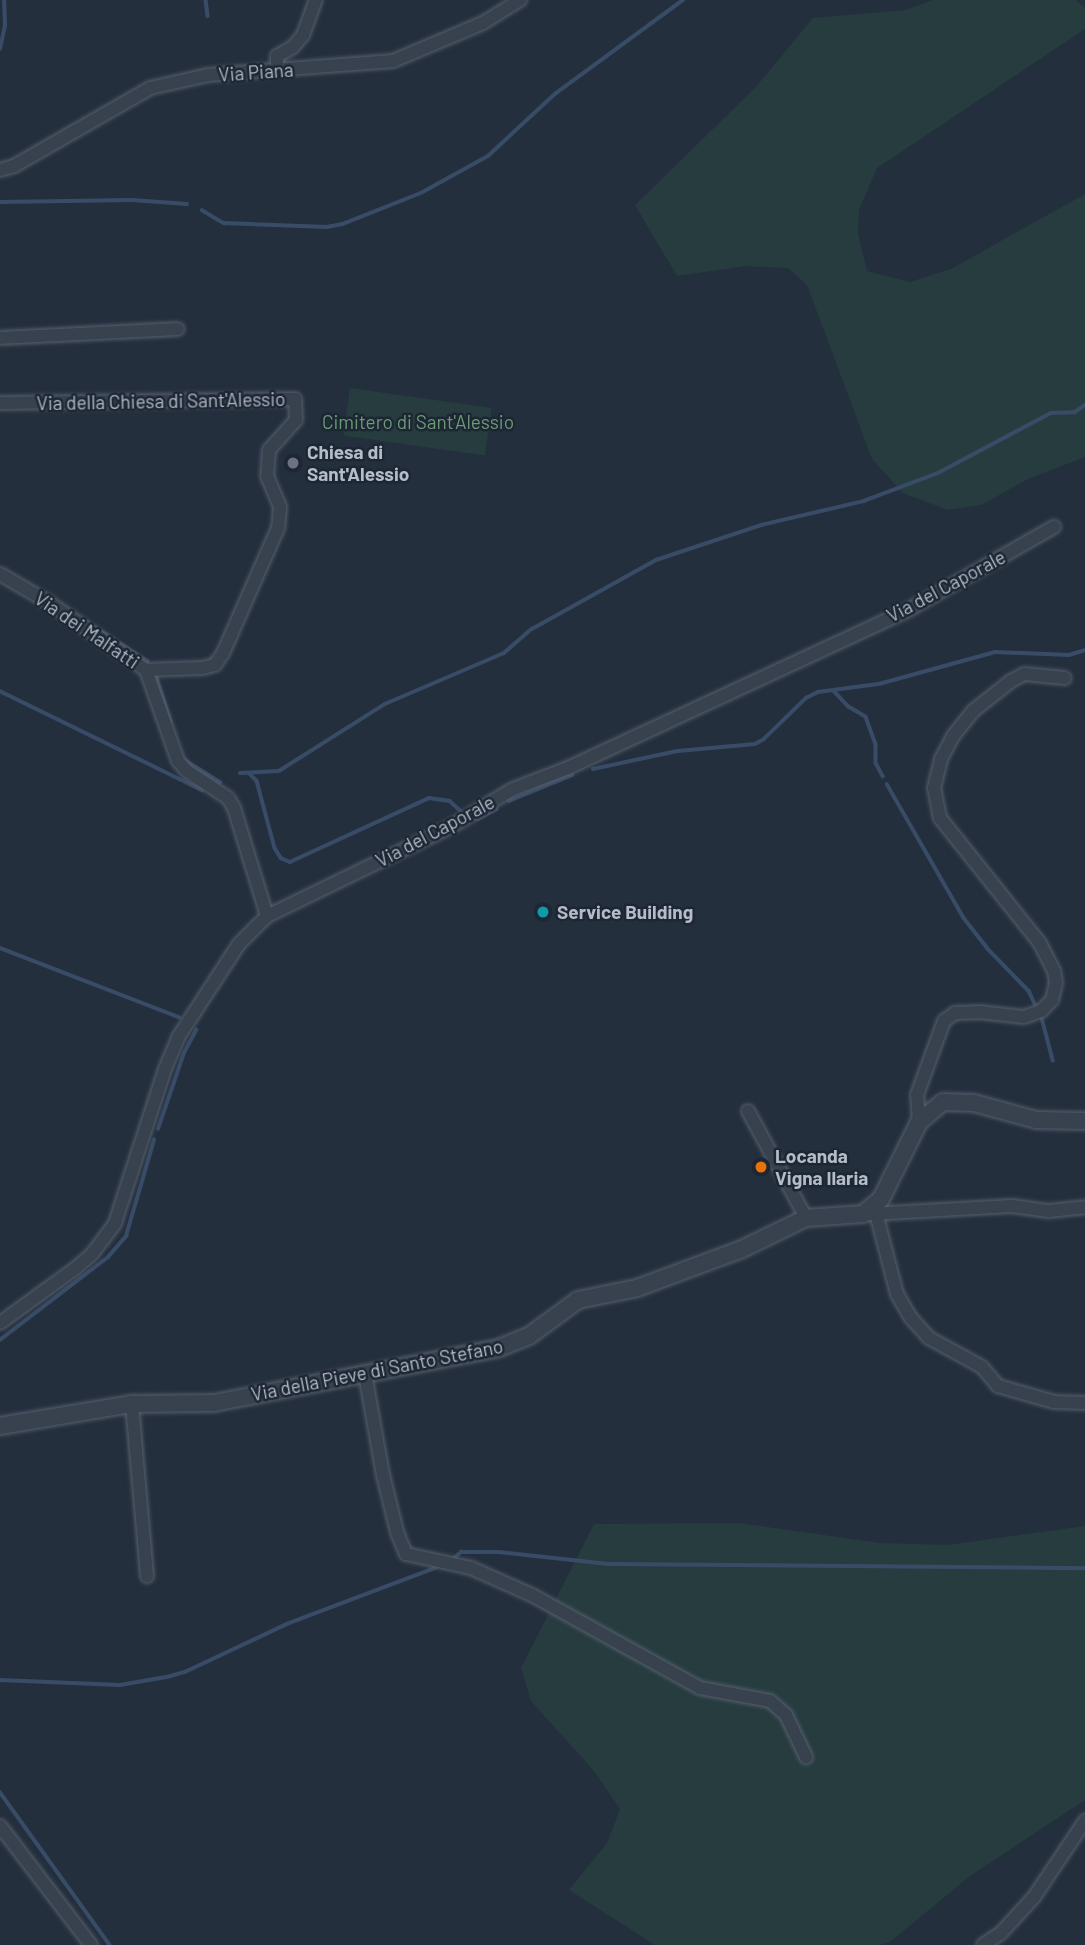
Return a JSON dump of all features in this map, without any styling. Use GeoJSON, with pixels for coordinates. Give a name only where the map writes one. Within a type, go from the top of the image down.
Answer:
{"type":"FeatureCollection","features":[{"type":"Feature","properties":{"kind":"street"},"geometry":{"type":"LineString","coordinates":[[277,70],[277,56],[293,47],[303,35],[316,0]]}},
{"type":"Feature","properties":{"kind":"street","name":"Via Piana"},"geometry":{"type":"LineString","coordinates":[[0,170],[14,166],[150,88],[208,75],[393,61],[483,23],[520,0]]}},
{"type":"Feature","properties":{"kind":"street"},"geometry":{"type":"LineString","coordinates":[[0,338],[178,329]]}},
{"type":"Feature","properties":{"kind":"street","name":"Via della Chiesa di Sant'Alessio"},"geometry":{"type":"LineString","coordinates":[[0,403],[295,399],[296,420],[269,450],[267,476],[280,507],[278,528],[223,653],[215,665],[202,668],[146,670]]}},
{"type":"Feature","properties":{"kind":"street","name":"Via del Caporale"},"geometry":{"type":"LineString","coordinates":[[0,1323],[76,1268],[97,1249],[114,1223],[165,1069],[179,1036],[239,944],[267,916],[452,826],[513,789],[568,768],[909,609],[1054,527]]}},
{"type":"Feature","properties":{"kind":"street","name":"Via dei Malfatti"},"geometry":{"type":"LineString","coordinates":[[0,574],[48,602],[146,670],[178,761],[187,771],[228,798],[234,808],[267,916]]}},
{"type":"Feature","properties":{"kind":"street"},"geometry":{"type":"LineString","coordinates":[[919,1122],[917,1095],[944,1020],[955,1013],[979,1012],[1024,1017],[1041,1012],[1052,1000],[1056,983],[1054,971],[1039,943],[940,818],[934,788],[941,759],[953,736],[973,711],[1011,681],[1024,674],[1065,678]]}},
{"type":"Feature","properties":{"kind":"street"},"geometry":{"type":"LineString","coordinates":[[869,1214],[881,1199],[919,1122],[943,1102],[974,1103],[1036,1120],[1085,1121]]}},
{"type":"Feature","properties":{"kind":"street"},"geometry":{"type":"LineString","coordinates":[[748,1111],[806,1218]]}},
{"type":"Feature","properties":{"kind":"street"},"geometry":{"type":"LineString","coordinates":[[869,1214],[1012,1206],[1049,1211],[1085,1207]]}},
{"type":"Feature","properties":{"kind":"street"},"geometry":{"type":"LineString","coordinates":[[869,1214],[897,1294],[911,1318],[929,1338],[982,1367],[998,1386],[1054,1402],[1085,1403]]}},
{"type":"Feature","properties":{"kind":"street","name":"Via della Pieve di Santo Stefano"},"geometry":{"type":"LineString","coordinates":[[0,1426],[132,1404],[214,1403],[499,1348],[529,1336],[578,1300],[637,1288],[740,1250],[806,1218],[869,1214]]}},
{"type":"Feature","properties":{"kind":"street"},"geometry":{"type":"LineString","coordinates":[[365,1374],[383,1475],[397,1532],[406,1554],[471,1568],[520,1590],[700,1688],[770,1701],[786,1715],[806,1757]]}},
{"type":"Feature","properties":{"kind":"street"},"geometry":{"type":"LineString","coordinates":[[132,1404],[147,1576]]}},
{"type":"Feature","properties":{"kind":"street"},"geometry":{"type":"LineString","coordinates":[[983,1945],[1001,1933],[1034,1897],[1085,1821]]}},
{"type":"Feature","properties":{"kind":"street"},"geometry":{"type":"LineString","coordinates":[[0,1826],[91,1945]]}},
{"type":"Feature","properties":{"kind":"green space"},"geometry":{"type":"Polygon","coordinates":[[[933,0],[1076,0],[1085,8],[1085,29],[877,168],[859,210],[858,233],[867,271],[910,282],[951,269],[1085,194],[1085,457],[1028,479],[981,505],[948,510],[903,493],[872,459],[807,285],[788,268],[745,266],[677,276],[635,205],[755,88],[813,18],[906,10],[933,0]]]}},
{"type":"Feature","properties":{"kind":"green space","name":"Cimitero di Sant'Alessio"},"geometry":{"type":"Polygon","coordinates":[[[350,388],[492,408],[485,455],[343,436],[350,388]]]}},
{"type":"Feature","properties":{"kind":"green space"},"geometry":{"type":"Polygon","coordinates":[[[739,1523],[880,1543],[947,1545],[1085,1526],[1085,1800],[970,1876],[891,1941],[880,1945],[655,1945],[569,1890],[607,1843],[620,1809],[594,1771],[531,1701],[521,1668],[594,1524],[739,1523]]]}},
{"type":"Feature","properties":{"kind":"waterway"},"geometry":{"type":"LineString","coordinates":[[0,49],[5,26],[4,0]]}},
{"type":"Feature","properties":{"kind":"waterway"},"geometry":{"type":"LineString","coordinates":[[206,0],[208,16]]}},
{"type":"Feature","properties":{"kind":"waterway"},"geometry":{"type":"LineString","coordinates":[[202,210],[224,223],[327,227],[343,224],[421,193],[488,156],[555,94],[683,0]]}},
{"type":"Feature","properties":{"kind":"waterway"},"geometry":{"type":"LineString","coordinates":[[0,202],[132,200],[187,204]]}},
{"type":"Feature","properties":{"kind":"waterway"},"geometry":{"type":"LineString","coordinates":[[240,773],[279,771],[385,704],[504,653],[532,629],[656,560],[761,525],[864,501],[938,473],[1051,413],[1075,412],[1085,405]]}},
{"type":"Feature","properties":{"kind":"waterway"},"geometry":{"type":"LineString","coordinates":[[83,619],[148,661]]}},
{"type":"Feature","properties":{"kind":"waterway"},"geometry":{"type":"LineString","coordinates":[[593,769],[678,751],[755,744],[764,739],[806,698],[818,692],[879,684],[995,652],[1069,655],[1085,650]]}},
{"type":"Feature","properties":{"kind":"waterway"},"geometry":{"type":"LineString","coordinates":[[157,678],[171,722]]}},
{"type":"Feature","properties":{"kind":"waterway"},"geometry":{"type":"LineString","coordinates":[[0,691],[202,790]]}},
{"type":"Feature","properties":{"kind":"waterway"},"geometry":{"type":"LineString","coordinates":[[834,691],[848,706],[866,717],[876,744],[876,763],[883,776]]}},
{"type":"Feature","properties":{"kind":"waterway"},"geometry":{"type":"LineString","coordinates":[[183,759],[220,782]]}},
{"type":"Feature","properties":{"kind":"waterway"},"geometry":{"type":"LineString","coordinates":[[249,773],[257,781],[275,848],[281,858],[290,862],[429,798],[450,801],[463,813]]}},
{"type":"Feature","properties":{"kind":"waterway"},"geometry":{"type":"LineString","coordinates":[[509,801],[572,775]]}},
{"type":"Feature","properties":{"kind":"waterway"},"geometry":{"type":"LineString","coordinates":[[887,784],[964,918],[988,949],[1029,991],[1035,1004]]}},
{"type":"Feature","properties":{"kind":"waterway"},"geometry":{"type":"LineString","coordinates":[[474,818],[478,819],[497,809]]}},
{"type":"Feature","properties":{"kind":"waterway"},"geometry":{"type":"LineString","coordinates":[[0,948],[179,1017]]}},
{"type":"Feature","properties":{"kind":"waterway"},"geometry":{"type":"LineString","coordinates":[[1041,1014],[1053,1060]]}},
{"type":"Feature","properties":{"kind":"waterway"},"geometry":{"type":"LineString","coordinates":[[158,1129],[184,1053],[196,1030]]}},
{"type":"Feature","properties":{"kind":"waterway"},"geometry":{"type":"LineString","coordinates":[[0,1340],[108,1257],[126,1236],[154,1140]]}},
{"type":"Feature","properties":{"kind":"waterway"},"geometry":{"type":"LineString","coordinates":[[453,1559],[461,1552],[499,1552],[610,1564],[1085,1568]]}},
{"type":"Feature","properties":{"kind":"waterway"},"geometry":{"type":"LineString","coordinates":[[0,1680],[120,1685],[167,1677],[185,1672],[287,1624],[435,1568]]}},
{"type":"Feature","properties":{"kind":"waterway"},"geometry":{"type":"LineString","coordinates":[[0,1792],[110,1945]]}},
{"type":"Feature","properties":{"kind":"place","name":"Chiesa di Sant'Alessio"},"geometry":{"type":"Point","coordinates":[293,463]}},
{"type":"Feature","properties":{"kind":"place","name":"Service Building"},"geometry":{"type":"Point","coordinates":[543,912]}},
{"type":"Feature","properties":{"kind":"place","name":"Locanda Vigna Ilaria"},"geometry":{"type":"Point","coordinates":[761,1167]}}]}
